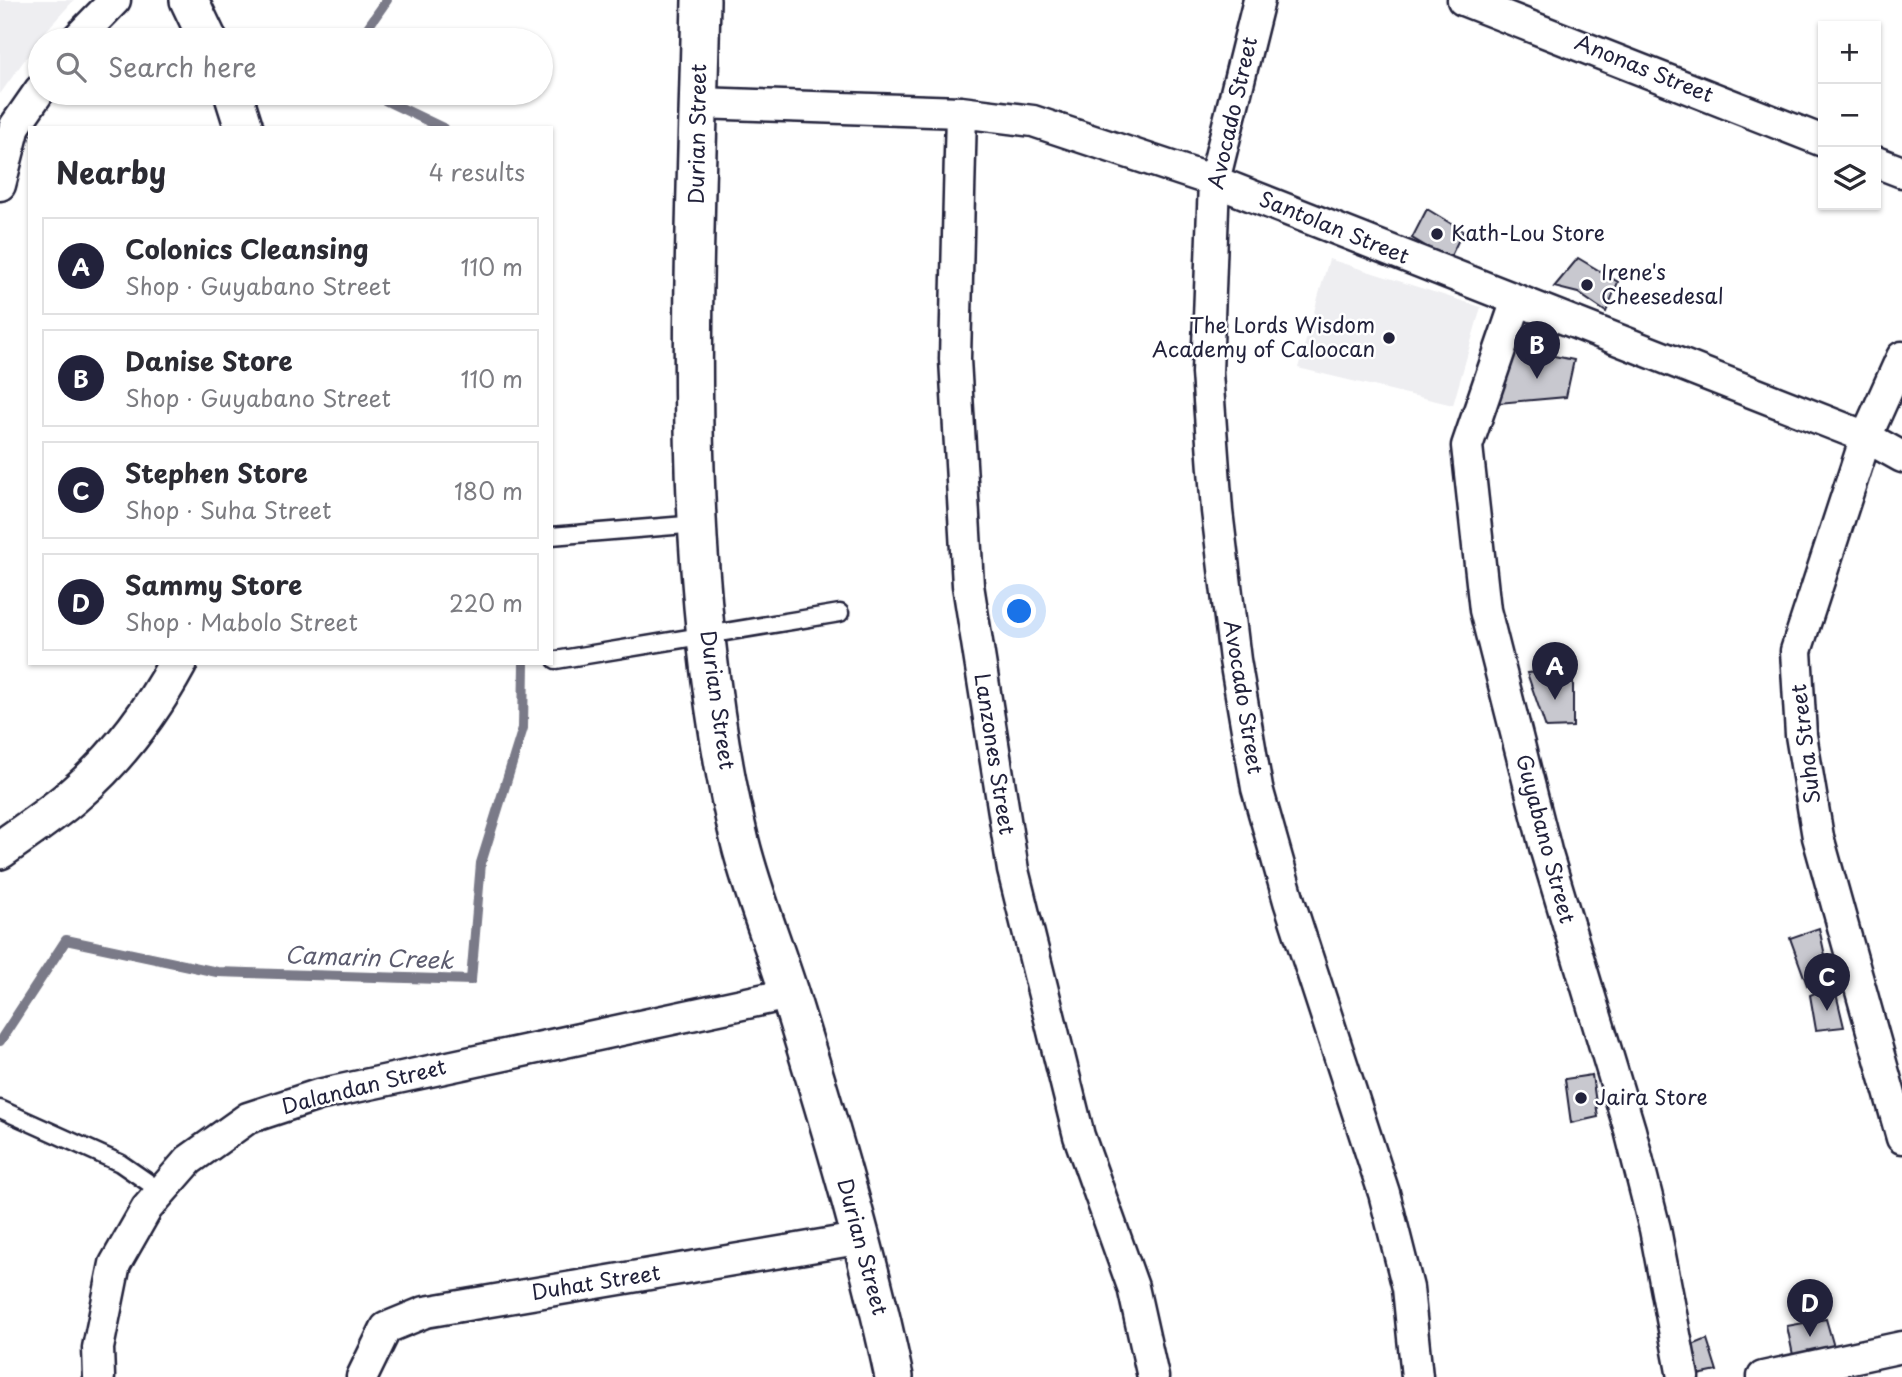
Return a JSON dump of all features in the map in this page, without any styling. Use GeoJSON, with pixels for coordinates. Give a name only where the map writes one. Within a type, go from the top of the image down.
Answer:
{"type":"FeatureCollection","features":[{"type":"Feature","properties":{"kind":"street"},"geometry":{"type":"LineString","coordinates":[[88,28],[115,0]]}},
{"type":"Feature","properties":{"kind":"street"},"geometry":{"type":"LineString","coordinates":[[189,0],[202,28]]}},
{"type":"Feature","properties":{"kind":"street","name":"Durian Street"},"geometry":{"type":"LineString","coordinates":[[701,0],[694,426],[707,637],[719,726],[741,844],[863,1238],[894,1377]]}},
{"type":"Feature","properties":{"kind":"street","name":"Avocado Street"},"geometry":{"type":"LineString","coordinates":[[1259,0],[1214,181],[1207,373],[1217,511],[1235,660],[1261,801],[1289,901],[1384,1193],[1408,1288],[1417,1377]]}},
{"type":"Feature","properties":{"kind":"street","name":"Anonas Street"},"geometry":{"type":"LineString","coordinates":[[1463,0],[1818,139]]}},
{"type":"Feature","properties":{"kind":"street","name":"Santolan Street"},"geometry":{"type":"LineString","coordinates":[[698,103],[961,112],[1033,121],[1214,181],[1866,437],[1902,457]]}},
{"type":"Feature","properties":{"kind":"street"},"geometry":{"type":"LineString","coordinates":[[0,185],[15,126],[30,105]]}},
{"type":"Feature","properties":{"kind":"street"},"geometry":{"type":"LineString","coordinates":[[237,105],[243,126]]}},
{"type":"Feature","properties":{"kind":"street","name":"Lanzones Street"},"geometry":{"type":"LineString","coordinates":[[961,112],[955,359],[968,585],[1013,870],[1079,1136],[1133,1287],[1153,1377]]}},
{"type":"Feature","properties":{"kind":"street"},"geometry":{"type":"LineString","coordinates":[[1881,164],[1902,172]]}},
{"type":"Feature","properties":{"kind":"street","name":"Guyabano Street"},"geometry":{"type":"LineString","coordinates":[[1517,300],[1467,446],[1485,610],[1546,851],[1630,1129],[1655,1229],[1683,1377]]}},
{"type":"Feature","properties":{"kind":"street","name":"Suha Street"},"geometry":{"type":"LineString","coordinates":[[1902,357],[1866,437],[1796,651],[1801,735],[1818,837],[1902,1138]]}},
{"type":"Feature","properties":{"kind":"street"},"geometry":{"type":"LineString","coordinates":[[0,850],[75,794],[127,739],[161,695],[177,665]]}},
{"type":"Feature","properties":{"kind":"street","name":"Dalandan Street"},"geometry":{"type":"LineString","coordinates":[[99,1377],[98,1348],[115,1265],[148,1208],[189,1160],[248,1118],[318,1095],[789,994]]}},
{"type":"Feature","properties":{"kind":"street","name":"Duhat Street"},"geometry":{"type":"LineString","coordinates":[[362,1377],[386,1328],[425,1312],[863,1238]]}},
{"type":"Feature","properties":{"kind":"street"},"geometry":{"type":"LineString","coordinates":[[1763,1377],[1902,1347]]}},
{"type":"Feature","properties":{"kind":"lane"},"geometry":{"type":"LineString","coordinates":[[553,536],[698,524]]}},
{"type":"Feature","properties":{"kind":"lane"},"geometry":{"type":"LineString","coordinates":[[556,660],[840,613]]}},
{"type":"Feature","properties":{"kind":"lane"},"geometry":{"type":"LineString","coordinates":[[0,1108],[120,1163],[162,1192]]}},
{"type":"Feature","properties":{"kind":"shaded area"},"geometry":{"type":"Polygon","coordinates":[[[0,0],[74,0],[49,28],[28,28],[28,55],[0,94],[0,0]]]}},
{"type":"Feature","properties":{"kind":"shaded area","name":"The Lords Wisdom Academy of Caloocan"},"geometry":{"type":"Polygon","coordinates":[[[1329,259],[1481,307],[1453,405],[1298,368],[1329,259]]]}},
{"type":"Feature","properties":{"kind":"building","name":"Kath-Lou Store"},"geometry":{"type":"Polygon","coordinates":[[[1427,209],[1463,231],[1449,260],[1412,238],[1427,209]]]}},
{"type":"Feature","properties":{"kind":"building","name":"Irene's Cheesedesal"},"geometry":{"type":"Polygon","coordinates":[[[1578,258],[1618,282],[1606,312],[1578,293],[1554,287],[1578,258]]]}},
{"type":"Feature","properties":{"kind":"building"},"geometry":{"type":"Polygon","coordinates":[[[1510,347],[1574,360],[1566,397],[1499,403],[1510,347]]]}},
{"type":"Feature","properties":{"kind":"building"},"geometry":{"type":"Polygon","coordinates":[[[1573,670],[1573,727],[1546,728],[1527,673],[1573,670]]]}},
{"type":"Feature","properties":{"kind":"building"},"geometry":{"type":"Polygon","coordinates":[[[1819,928],[1829,974],[1807,985],[1790,938],[1819,928]]]}},
{"type":"Feature","properties":{"kind":"building"},"geometry":{"type":"Polygon","coordinates":[[[1834,985],[1844,1027],[1816,1030],[1810,995],[1834,985]]]}},
{"type":"Feature","properties":{"kind":"building","name":"Jaira Store"},"geometry":{"type":"Polygon","coordinates":[[[1592,1075],[1598,1117],[1571,1123],[1565,1079],[1592,1075]]]}},
{"type":"Feature","properties":{"kind":"building"},"geometry":{"type":"Polygon","coordinates":[[[1826,1319],[1834,1347],[1794,1360],[1787,1326],[1826,1319]]]}},
{"type":"Feature","properties":{"kind":"building"},"geometry":{"type":"Polygon","coordinates":[[[1707,1339],[1717,1371],[1693,1376],[1685,1348],[1707,1339]]]}},
{"type":"Feature","properties":{"kind":"waterway","name":"Camarin Creek"},"geometry":{"type":"LineString","coordinates":[[367,28],[387,0]]}},
{"type":"Feature","properties":{"kind":"waterway","name":"Camarin Creek"},"geometry":{"type":"LineString","coordinates":[[395,105],[439,126]]}},
{"type":"Feature","properties":{"kind":"waterway","name":"Camarin Creek"},"geometry":{"type":"LineString","coordinates":[[0,1041],[66,940],[217,972],[471,980],[481,863],[523,728],[524,665]]}},
{"type":"Feature","properties":{"kind":"place","name":"Kath-Lou Store"},"geometry":{"type":"Point","coordinates":[1437,234]}},
{"type":"Feature","properties":{"kind":"place","name":"Irene's Cheesedesal"},"geometry":{"type":"Point","coordinates":[1587,285]}},
{"type":"Feature","properties":{"kind":"place","name":"The Lords Wisdom Academy of Caloocan"},"geometry":{"type":"Point","coordinates":[1389,338]}},
{"type":"Feature","properties":{"kind":"place","name":"Danise Store"},"geometry":{"type":"Point","coordinates":[1537,379]}},
{"type":"Feature","properties":{"kind":"place","name":"Colonics Cleansing"},"geometry":{"type":"Point","coordinates":[1555,700]}},
{"type":"Feature","properties":{"kind":"place","name":"Stephen Store"},"geometry":{"type":"Point","coordinates":[1827,1011]}},
{"type":"Feature","properties":{"kind":"place","name":"Jaira Store"},"geometry":{"type":"Point","coordinates":[1581,1098]}},
{"type":"Feature","properties":{"kind":"place","name":"Sammy Store"},"geometry":{"type":"Point","coordinates":[1810,1337]}}]}
